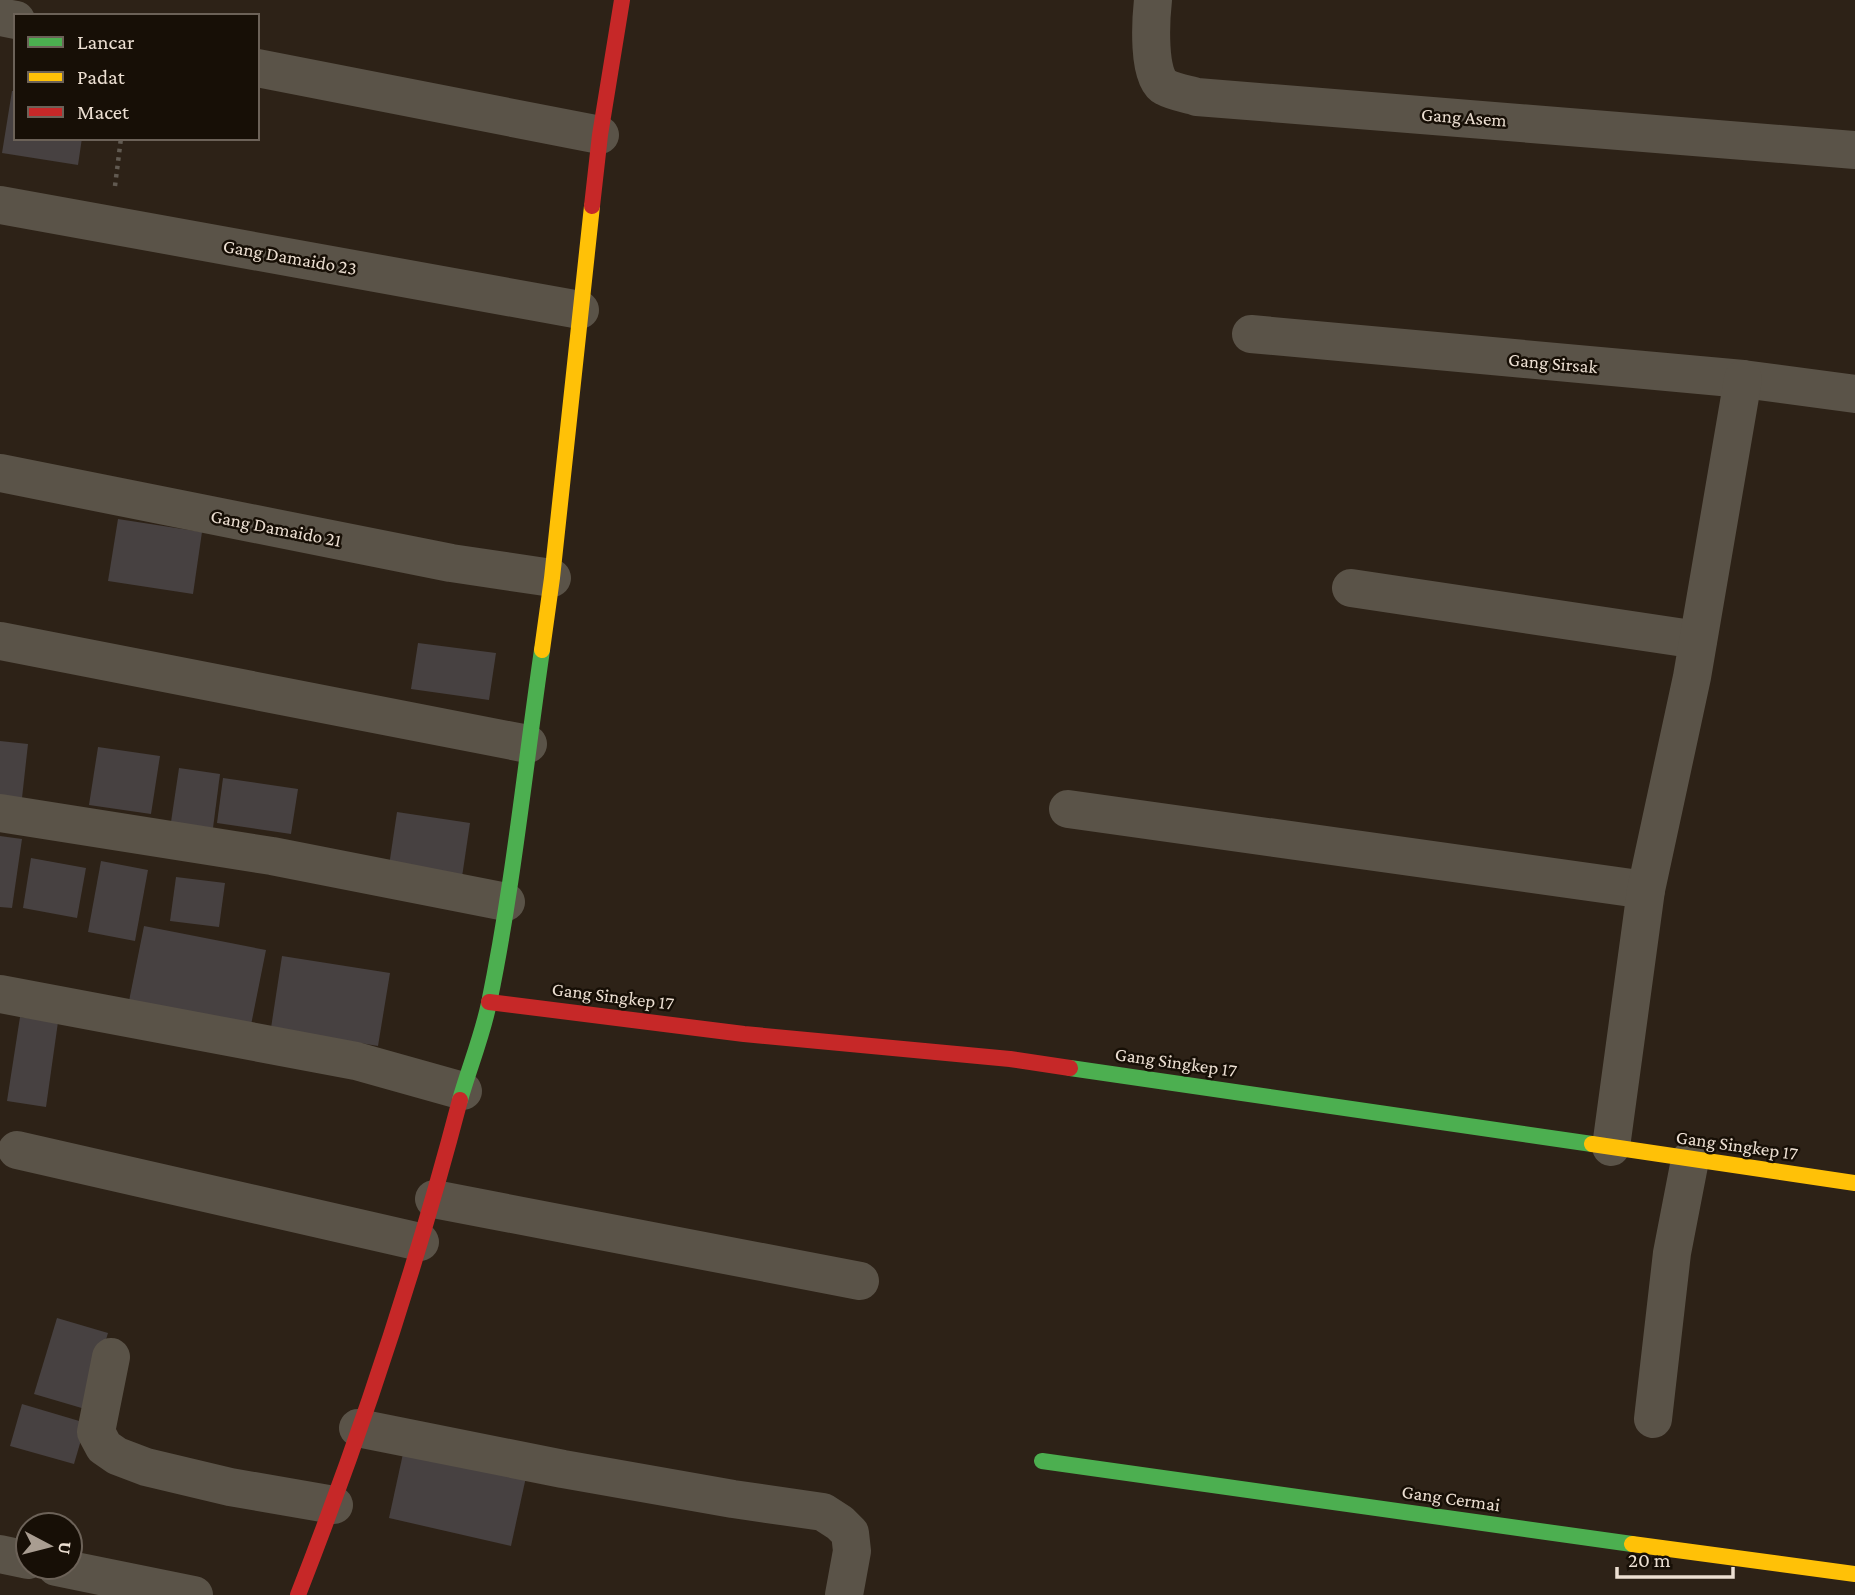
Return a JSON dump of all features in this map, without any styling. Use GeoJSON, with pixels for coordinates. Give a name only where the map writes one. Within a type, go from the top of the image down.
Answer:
{"type":"FeatureCollection","features":[{"type":"Feature","properties":{"kind":"street"},"geometry":{"type":"LineString","coordinates":[[298,1595],[334,1505],[434,1199],[489,1002],[506,902],[552,578],[600,135],[622,0]]}},
{"type":"Feature","properties":{"kind":"street","name":"Gang Asem"},"geometry":{"type":"LineString","coordinates":[[1153,0],[1152,45],[1156,80],[1164,87],[1198,97],[1855,149]]}},
{"type":"Feature","properties":{"kind":"street"},"geometry":{"type":"LineString","coordinates":[[259,68],[600,135]]}},
{"type":"Feature","properties":{"kind":"street","name":"Gang Damaido 23"},"geometry":{"type":"LineString","coordinates":[[0,205],[580,310]]}},
{"type":"Feature","properties":{"kind":"street","name":"Gang Sirsak"},"geometry":{"type":"LineString","coordinates":[[1251,334],[1743,379],[1855,394]]}},
{"type":"Feature","properties":{"kind":"street"},"geometry":{"type":"LineString","coordinates":[[1611,1146],[1646,890],[1698,640],[1743,379]]}},
{"type":"Feature","properties":{"kind":"street","name":"Gang Damaido 21"},"geometry":{"type":"LineString","coordinates":[[0,473],[437,560],[552,578]]}},
{"type":"Feature","properties":{"kind":"street"},"geometry":{"type":"LineString","coordinates":[[1351,588],[1698,640]]}},
{"type":"Feature","properties":{"kind":"street"},"geometry":{"type":"LineString","coordinates":[[0,641],[528,744]]}},
{"type":"Feature","properties":{"kind":"street"},"geometry":{"type":"LineString","coordinates":[[1068,809],[1646,890]]}},
{"type":"Feature","properties":{"kind":"street"},"geometry":{"type":"LineString","coordinates":[[0,813],[272,856],[506,902]]}},
{"type":"Feature","properties":{"kind":"street"},"geometry":{"type":"LineString","coordinates":[[0,994],[356,1061],[463,1091]]}},
{"type":"Feature","properties":{"kind":"street","name":"Gang Singkep 17"},"geometry":{"type":"LineString","coordinates":[[489,1002],[744,1034],[1010,1059],[1855,1183]]}},
{"type":"Feature","properties":{"kind":"street"},"geometry":{"type":"LineString","coordinates":[[17,1150],[420,1242]]}},
{"type":"Feature","properties":{"kind":"street"},"geometry":{"type":"LineString","coordinates":[[1653,1419],[1672,1253],[1690,1160]]}},
{"type":"Feature","properties":{"kind":"street"},"geometry":{"type":"LineString","coordinates":[[434,1199],[860,1282]]}},
{"type":"Feature","properties":{"kind":"street"},"geometry":{"type":"LineString","coordinates":[[110,1357],[96,1432],[104,1447],[117,1456],[146,1467],[230,1487],[334,1505]]}},
{"type":"Feature","properties":{"kind":"street"},"geometry":{"type":"LineString","coordinates":[[358,1428],[563,1469],[823,1512],[850,1533],[852,1551],[844,1595]]}},
{"type":"Feature","properties":{"kind":"street","name":"Gang Cermai"},"geometry":{"type":"LineString","coordinates":[[1042,1461],[1812,1570],[1854,1567]]}},
{"type":"Feature","properties":{"kind":"street"},"geometry":{"type":"LineString","coordinates":[[84,1573],[194,1595]]}},
{"type":"Feature","properties":{"kind":"path"},"geometry":{"type":"LineString","coordinates":[[110,225],[121,140]]}},
{"type":"Feature","properties":{"kind":"building"},"geometry":{"type":"Polygon","coordinates":[[[12,91],[14,140],[82,140],[78,165],[2,153],[12,91]]]}},
{"type":"Feature","properties":{"kind":"building"},"geometry":{"type":"Polygon","coordinates":[[[118,519],[202,532],[193,594],[108,581],[118,519]]]}},
{"type":"Feature","properties":{"kind":"building"},"geometry":{"type":"Polygon","coordinates":[[[418,643],[496,653],[489,700],[411,689],[418,643]]]}},
{"type":"Feature","properties":{"kind":"building"},"geometry":{"type":"Polygon","coordinates":[[[0,741],[28,744],[22,798],[0,796],[0,741]]]}},
{"type":"Feature","properties":{"kind":"building"},"geometry":{"type":"Polygon","coordinates":[[[98,747],[160,756],[151,814],[89,805],[98,747]]]}},
{"type":"Feature","properties":{"kind":"building"},"geometry":{"type":"Polygon","coordinates":[[[179,768],[220,774],[213,828],[171,822],[179,768]]]}},
{"type":"Feature","properties":{"kind":"building"},"geometry":{"type":"Polygon","coordinates":[[[223,778],[298,789],[291,834],[217,823],[223,778]]]}},
{"type":"Feature","properties":{"kind":"building"},"geometry":{"type":"Polygon","coordinates":[[[397,812],[470,823],[462,877],[389,866],[397,812]]]}},
{"type":"Feature","properties":{"kind":"building"},"geometry":{"type":"Polygon","coordinates":[[[0,836],[22,839],[12,908],[0,907],[0,836]]]}},
{"type":"Feature","properties":{"kind":"building"},"geometry":{"type":"Polygon","coordinates":[[[31,858],[86,868],[77,918],[23,908],[31,858]]]}},
{"type":"Feature","properties":{"kind":"building"},"geometry":{"type":"Polygon","coordinates":[[[101,861],[148,870],[135,941],[88,932],[101,861]]]}},
{"type":"Feature","properties":{"kind":"building"},"geometry":{"type":"Polygon","coordinates":[[[176,877],[225,883],[219,927],[170,921],[176,877]]]}},
{"type":"Feature","properties":{"kind":"building"},"geometry":{"type":"Polygon","coordinates":[[[144,926],[266,950],[250,1030],[128,1006],[144,926]]]}},
{"type":"Feature","properties":{"kind":"building"},"geometry":{"type":"Polygon","coordinates":[[[282,956],[390,973],[378,1046],[271,1028],[282,956]]]}},
{"type":"Feature","properties":{"kind":"building"},"geometry":{"type":"Polygon","coordinates":[[[20,1017],[58,1022],[46,1107],[7,1101],[20,1017]]]}},
{"type":"Feature","properties":{"kind":"building"},"geometry":{"type":"Polygon","coordinates":[[[57,1318],[108,1333],[85,1409],[34,1394],[57,1318]]]}},
{"type":"Feature","properties":{"kind":"building"},"geometry":{"type":"Polygon","coordinates":[[[22,1404],[86,1423],[74,1464],[10,1446],[22,1404]]]}},
{"type":"Feature","properties":{"kind":"building"},"geometry":{"type":"Polygon","coordinates":[[[404,1449],[526,1477],[511,1546],[389,1518],[404,1449]]]}},
{"type":"Feature","properties":{"kind":"traffic: fast"},"geometry":{"type":"LineString","coordinates":[[460,1100],[486,1016],[497,959],[512,871],[542,650]]}},
{"type":"Feature","properties":{"kind":"traffic: fast"},"geometry":{"type":"LineString","coordinates":[[1070,1068],[1592,1144]]}},
{"type":"Feature","properties":{"kind":"traffic: fast"},"geometry":{"type":"LineString","coordinates":[[1042,1461],[1632,1544]]}},
{"type":"Feature","properties":{"kind":"traffic: slow"},"geometry":{"type":"LineString","coordinates":[[542,650],[592,206]]}},
{"type":"Feature","properties":{"kind":"traffic: slow"},"geometry":{"type":"LineString","coordinates":[[1592,1144],[1855,1183]]}},
{"type":"Feature","properties":{"kind":"traffic: slow"},"geometry":{"type":"LineString","coordinates":[[1632,1544],[1855,1574]]}},
{"type":"Feature","properties":{"kind":"traffic: jam"},"geometry":{"type":"LineString","coordinates":[[592,206],[600,135],[622,0]]}},
{"type":"Feature","properties":{"kind":"traffic: jam"},"geometry":{"type":"LineString","coordinates":[[489,1002],[744,1034],[1010,1059],[1070,1068]]}},
{"type":"Feature","properties":{"kind":"traffic: jam"},"geometry":{"type":"LineString","coordinates":[[298,1595],[386,1350],[425,1226],[460,1100]]}}]}
